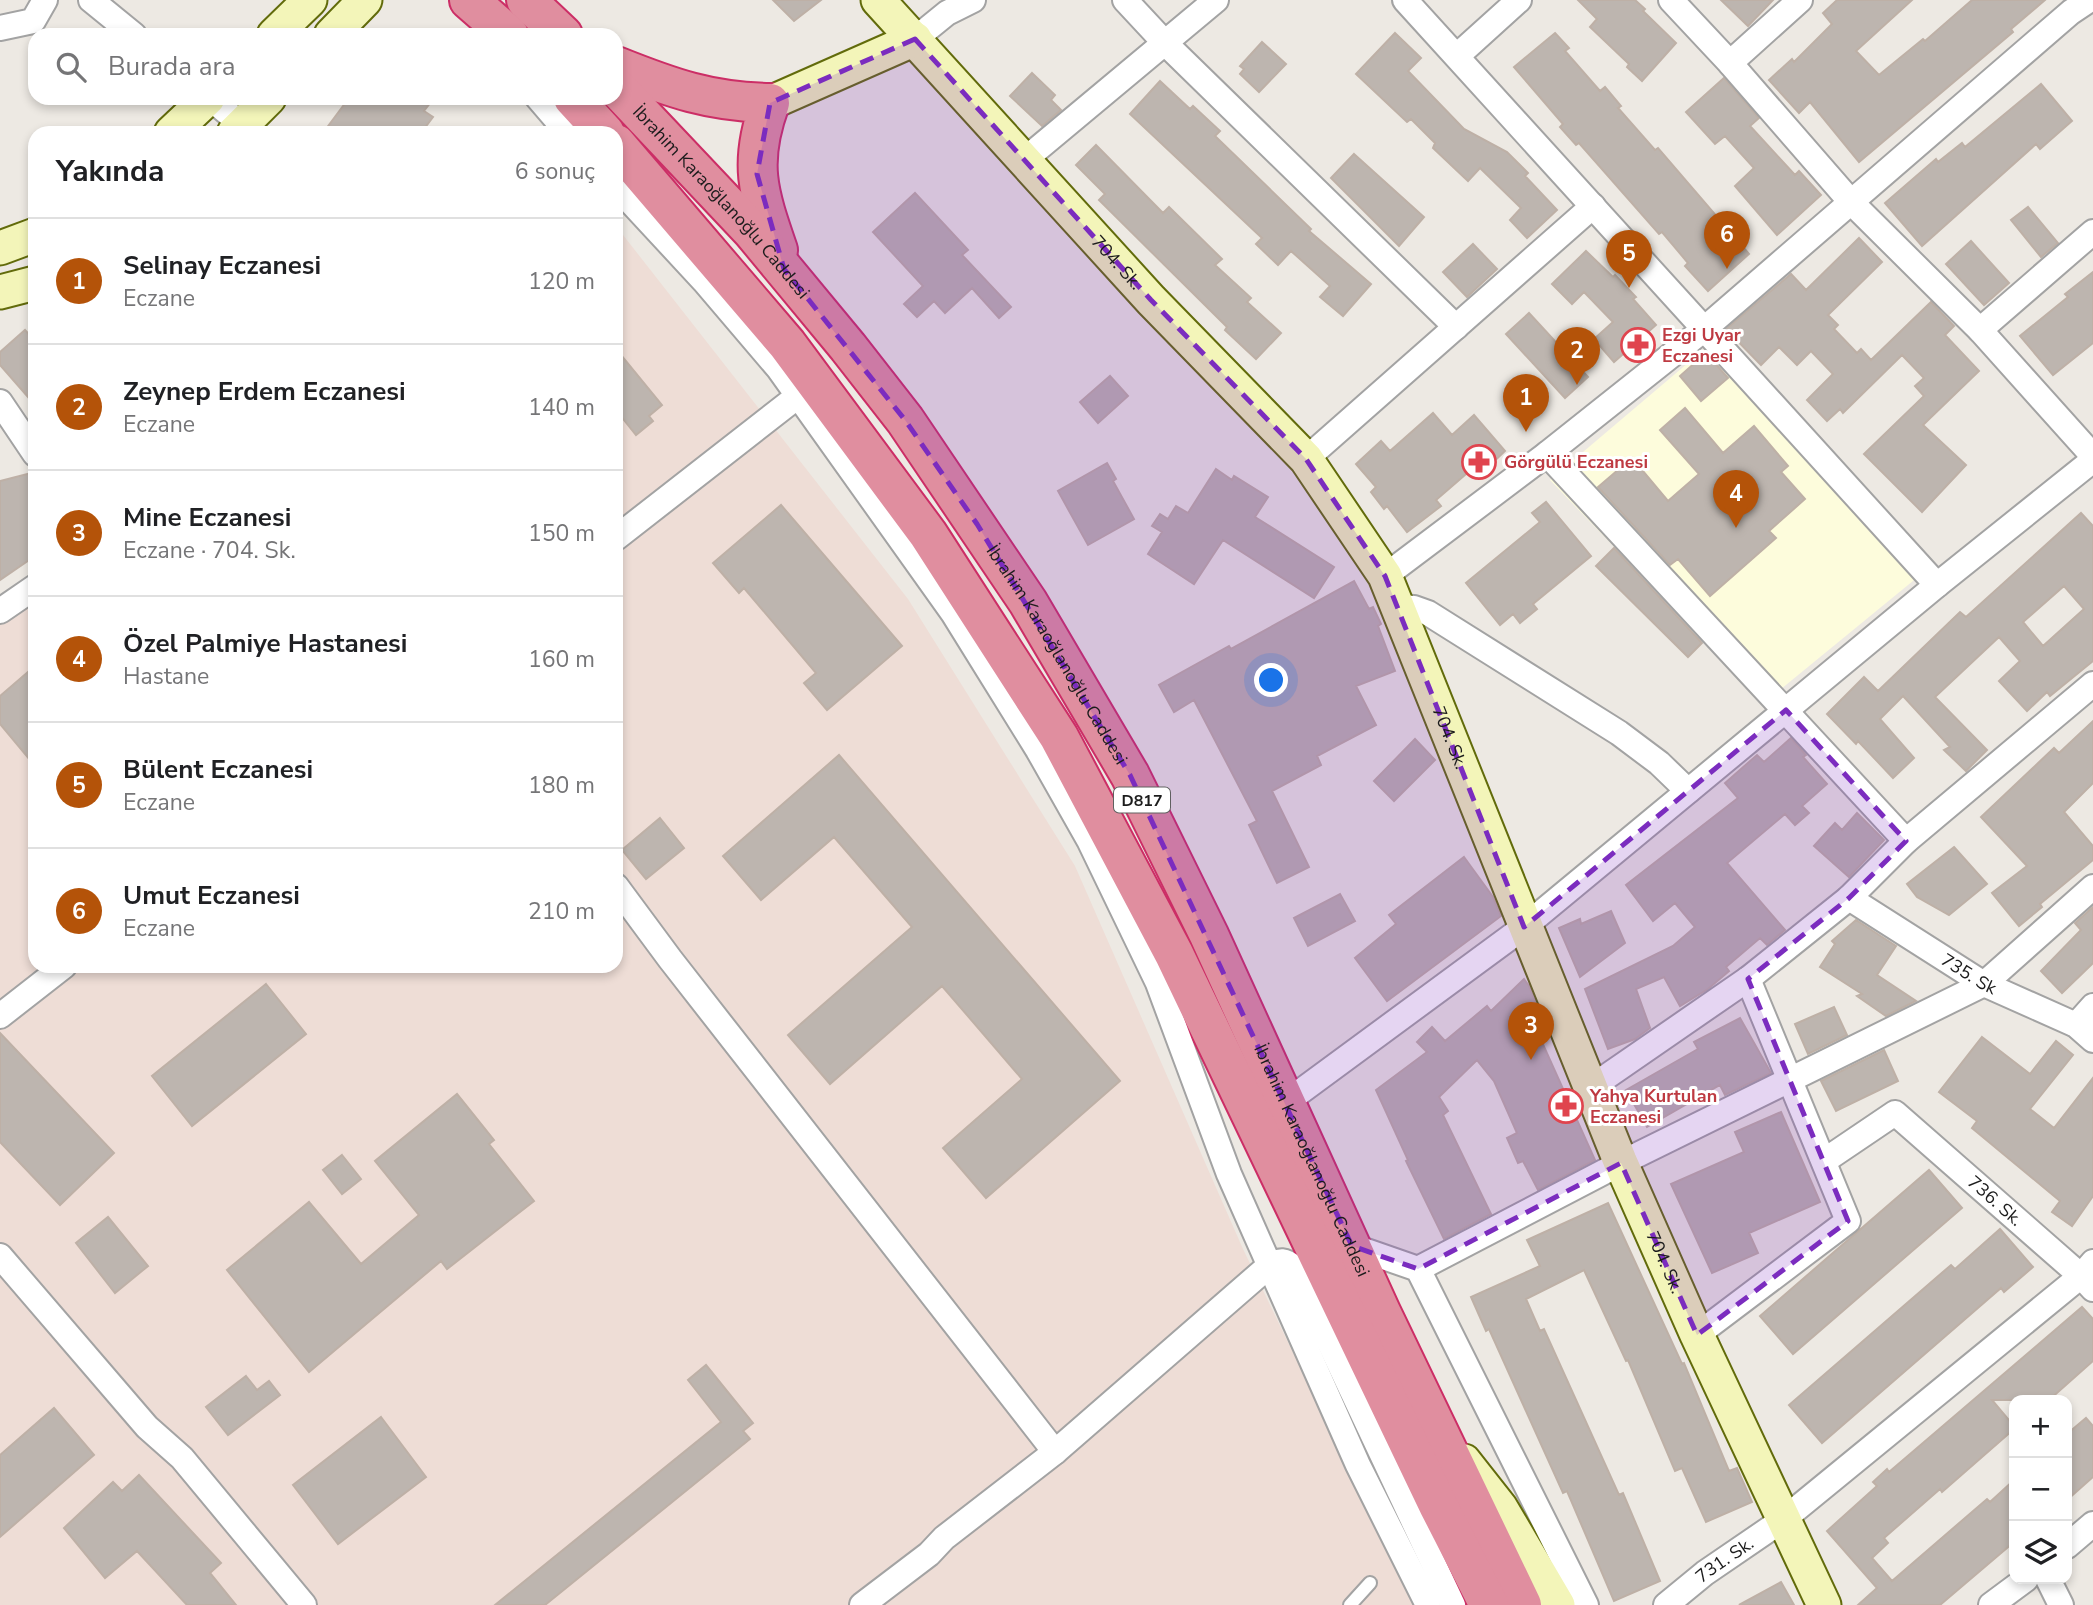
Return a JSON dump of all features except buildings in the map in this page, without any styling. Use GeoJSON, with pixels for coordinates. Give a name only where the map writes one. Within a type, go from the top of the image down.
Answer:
{"type":"FeatureCollection","features":[{"type":"Feature","properties":{"kind":"highway"},"geometry":{"type":"LineString","coordinates":[[469,0],[501,28]]}},
{"type":"Feature","properties":{"kind":"highway"},"geometry":{"type":"LineString","coordinates":[[623,69],[691,94],[716,100],[770,103],[757,147],[757,174],[761,200],[784,269]]}},
{"type":"Feature","properties":{"kind":"highway","name":"İbrahim Karaoğlanoğlu Caddesi"},"geometry":{"type":"LineString","coordinates":[[623,94],[682,155],[784,269],[905,420],[1028,603],[1130,775],[1209,935],[1434,1424],[1522,1605]]}},
{"type":"Feature","properties":{"kind":"highway"},"geometry":{"type":"LineString","coordinates":[[580,105],[599,126]]}},
{"type":"Feature","properties":{"kind":"highway","name":"İbrahim Karaoğlanoğlu Caddesi"},"geometry":{"type":"LineString","coordinates":[[623,152],[803,366],[928,534],[1059,737],[1174,954],[1438,1505],[1489,1605]]}},
{"type":"Feature","properties":{"kind":"street"},"geometry":{"type":"LineString","coordinates":[[0,28],[33,21],[45,0]]}},
{"type":"Feature","properties":{"kind":"street"},"geometry":{"type":"LineString","coordinates":[[91,0],[125,28]]}},
{"type":"Feature","properties":{"kind":"street"},"geometry":{"type":"LineString","coordinates":[[281,28],[310,0]]}},
{"type":"Feature","properties":{"kind":"street"},"geometry":{"type":"LineString","coordinates":[[338,28],[365,0]]}},
{"type":"Feature","properties":{"kind":"street","name":"704. Sk."},"geometry":{"type":"LineString","coordinates":[[878,0],[1151,300],[1306,460],[1385,576],[1621,1163],[1824,1605]]}},
{"type":"Feature","properties":{"kind":"street"},"geometry":{"type":"LineString","coordinates":[[770,103],[915,39],[949,6],[973,0]]}},
{"type":"Feature","properties":{"kind":"street"},"geometry":{"type":"LineString","coordinates":[[1125,0],[1165,43],[1456,327]]}},
{"type":"Feature","properties":{"kind":"street"},"geometry":{"type":"LineString","coordinates":[[1023,161],[1216,0]]}},
{"type":"Feature","properties":{"kind":"street"},"geometry":{"type":"LineString","coordinates":[[1405,0],[1937,585]]}},
{"type":"Feature","properties":{"kind":"street"},"geometry":{"type":"LineString","coordinates":[[1457,56],[1519,0]]}},
{"type":"Feature","properties":{"kind":"street"},"geometry":{"type":"LineString","coordinates":[[1285,1103],[1524,927],[2093,458],[1980,330],[1851,202],[1671,0]]}},
{"type":"Feature","properties":{"kind":"street"},"geometry":{"type":"LineString","coordinates":[[1730,64],[1800,0]]}},
{"type":"Feature","properties":{"kind":"street"},"geometry":{"type":"LineString","coordinates":[[1385,576],[1547,454],[1703,330],[2071,12],[2089,0]]}},
{"type":"Feature","properties":{"kind":"street"},"geometry":{"type":"LineString","coordinates":[[179,126],[201,105]]}},
{"type":"Feature","properties":{"kind":"street"},"geometry":{"type":"LineString","coordinates":[[216,105],[239,126]]}},
{"type":"Feature","properties":{"kind":"street"},"geometry":{"type":"LineString","coordinates":[[246,126],[263,105]]}},
{"type":"Feature","properties":{"kind":"street"},"geometry":{"type":"LineString","coordinates":[[544,105],[562,126]]}},
{"type":"Feature","properties":{"kind":"street"},"geometry":{"type":"LineString","coordinates":[[623,194],[740,323],[798,396],[953,613],[1038,750],[1089,840],[1157,983],[1229,1174],[1270,1265]]}},
{"type":"Feature","properties":{"kind":"street"},"geometry":{"type":"LineString","coordinates":[[1306,460],[1593,206]]}},
{"type":"Feature","properties":{"kind":"street"},"geometry":{"type":"LineString","coordinates":[[1980,330],[2093,232]]}},
{"type":"Feature","properties":{"kind":"street"},"geometry":{"type":"LineString","coordinates":[[0,248],[28,238]]}},
{"type":"Feature","properties":{"kind":"street"},"geometry":{"type":"LineString","coordinates":[[0,292],[28,285]]}},
{"type":"Feature","properties":{"kind":"street"},"geometry":{"type":"LineString","coordinates":[[623,533],[798,396]]}},
{"type":"Feature","properties":{"kind":"street"},"geometry":{"type":"LineString","coordinates":[[0,402],[28,444]]}},
{"type":"Feature","properties":{"kind":"street"},"geometry":{"type":"LineString","coordinates":[[1547,454],[1906,841]]}},
{"type":"Feature","properties":{"kind":"street"},"geometry":{"type":"LineString","coordinates":[[0,611],[28,592]]}},
{"type":"Feature","properties":{"kind":"street"},"geometry":{"type":"LineString","coordinates":[[1398,607],[1421,610],[1462,634],[1640,747],[1688,791]]}},
{"type":"Feature","properties":{"kind":"street"},"geometry":{"type":"LineString","coordinates":[[1590,1088],[1748,979],[1849,898],[1906,841],[2088,698]]}},
{"type":"Feature","properties":{"kind":"street"},"geometry":{"type":"LineString","coordinates":[[1418,1269],[1621,1163],[1984,984],[2093,887]]}},
{"type":"Feature","properties":{"kind":"street"},"geometry":{"type":"LineString","coordinates":[[623,895],[1055,1452]]}},
{"type":"Feature","properties":{"kind":"street","name":"735. Sk"},"geometry":{"type":"LineString","coordinates":[[1849,898],[1984,984],[2085,1033]]}},
{"type":"Feature","properties":{"kind":"street"},"geometry":{"type":"LineString","coordinates":[[0,1016],[55,973]]}},
{"type":"Feature","properties":{"kind":"street"},"geometry":{"type":"LineString","coordinates":[[1698,1335],[1848,1221],[1748,979]]}},
{"type":"Feature","properties":{"kind":"street"},"geometry":{"type":"LineString","coordinates":[[2085,1033],[2093,1006]]}},
{"type":"Feature","properties":{"kind":"street","name":"736. Sk."},"geometry":{"type":"LineString","coordinates":[[1824,1161],[1895,1113],[2089,1276]]}},
{"type":"Feature","properties":{"kind":"street"},"geometry":{"type":"LineString","coordinates":[[1352,1246],[1418,1269],[1586,1605]]}},
{"type":"Feature","properties":{"kind":"street"},"geometry":{"type":"LineString","coordinates":[[0,1256],[147,1427],[182,1458],[304,1605]]}},
{"type":"Feature","properties":{"kind":"street"},"geometry":{"type":"LineString","coordinates":[[863,1605],[1055,1452],[1270,1265],[1279,1261],[1287,1261],[1294,1268],[1409,1539],[1428,1605]]}},
{"type":"Feature","properties":{"kind":"street","name":"731. Sk."},"geometry":{"type":"LineString","coordinates":[[1666,1605],[1705,1573],[1784,1519],[2089,1276]]}},
{"type":"Feature","properties":{"kind":"street"},"geometry":{"type":"LineString","coordinates":[[1434,1424],[1501,1508],[1558,1605]]}},
{"type":"Feature","properties":{"kind":"street"},"geometry":{"type":"LineString","coordinates":[[2072,1542],[2093,1524]]}},
{"type":"Feature","properties":{"kind":"street"},"geometry":{"type":"LineString","coordinates":[[1409,1539],[1453,1605]]}},
{"type":"Feature","properties":{"kind":"street"},"geometry":{"type":"LineString","coordinates":[[1991,1605],[2019,1584]]}},
{"type":"Feature","properties":{"kind":"street"},"geometry":{"type":"LineString","coordinates":[[2050,1584],[2061,1605]]}},
{"type":"Feature","properties":{"kind":"lane"},"geometry":{"type":"LineString","coordinates":[[1350,1605],[1370,1583]]}},
{"type":"Feature","properties":{"kind":"highlighted area"},"geometry":{"type":"Polygon","coordinates":[[[915,39],[1151,300],[1306,459],[1385,576],[1524,927],[1786,710],[1906,841],[1849,898],[1748,979],[1848,1221],[1697,1335],[1621,1163],[1418,1269],[1352,1246],[1130,775],[977,524],[905,420],[784,269],[757,174],[770,103],[915,39]]]}},
{"type":"Feature","properties":{"kind":"shaded area"},"geometry":{"type":"Polygon","coordinates":[[[623,235],[908,599],[1075,866],[1243,1249],[1415,1605],[0,1605],[0,619],[28,599],[28,973],[623,973],[623,235]]]}},
{"type":"Feature","properties":{"kind":"shaded area"},"geometry":{"type":"Polygon","coordinates":[[[1708,346],[1919,576],[1764,703],[1550,480],[1708,346]]]}},
{"type":"Feature","properties":{"kind":"place","name":"Umut Eczanesi"},"geometry":{"type":"Point","coordinates":[1727,269]}},
{"type":"Feature","properties":{"kind":"place","name":"Bülent Eczanesi"},"geometry":{"type":"Point","coordinates":[1629,288]}},
{"type":"Feature","properties":{"kind":"place","name":"Ezgi Uyar Eczanesi"},"geometry":{"type":"Point","coordinates":[1638,345]}},
{"type":"Feature","properties":{"kind":"place","name":"Zeynep Erdem Eczanesi"},"geometry":{"type":"Point","coordinates":[1577,385]}},
{"type":"Feature","properties":{"kind":"place","name":"Selinay Eczanesi"},"geometry":{"type":"Point","coordinates":[1526,432]}},
{"type":"Feature","properties":{"kind":"place","name":"Görgülü Eczanesi"},"geometry":{"type":"Point","coordinates":[1479,462]}},
{"type":"Feature","properties":{"kind":"place","name":"Özel Palmiye Hastanesi"},"geometry":{"type":"Point","coordinates":[1736,528]}},
{"type":"Feature","properties":{"kind":"place","name":"Mine Eczanesi"},"geometry":{"type":"Point","coordinates":[1531,1060]}},
{"type":"Feature","properties":{"kind":"place","name":"Yahya Kurtulan Eczanesi"},"geometry":{"type":"Point","coordinates":[1566,1106]}}]}
